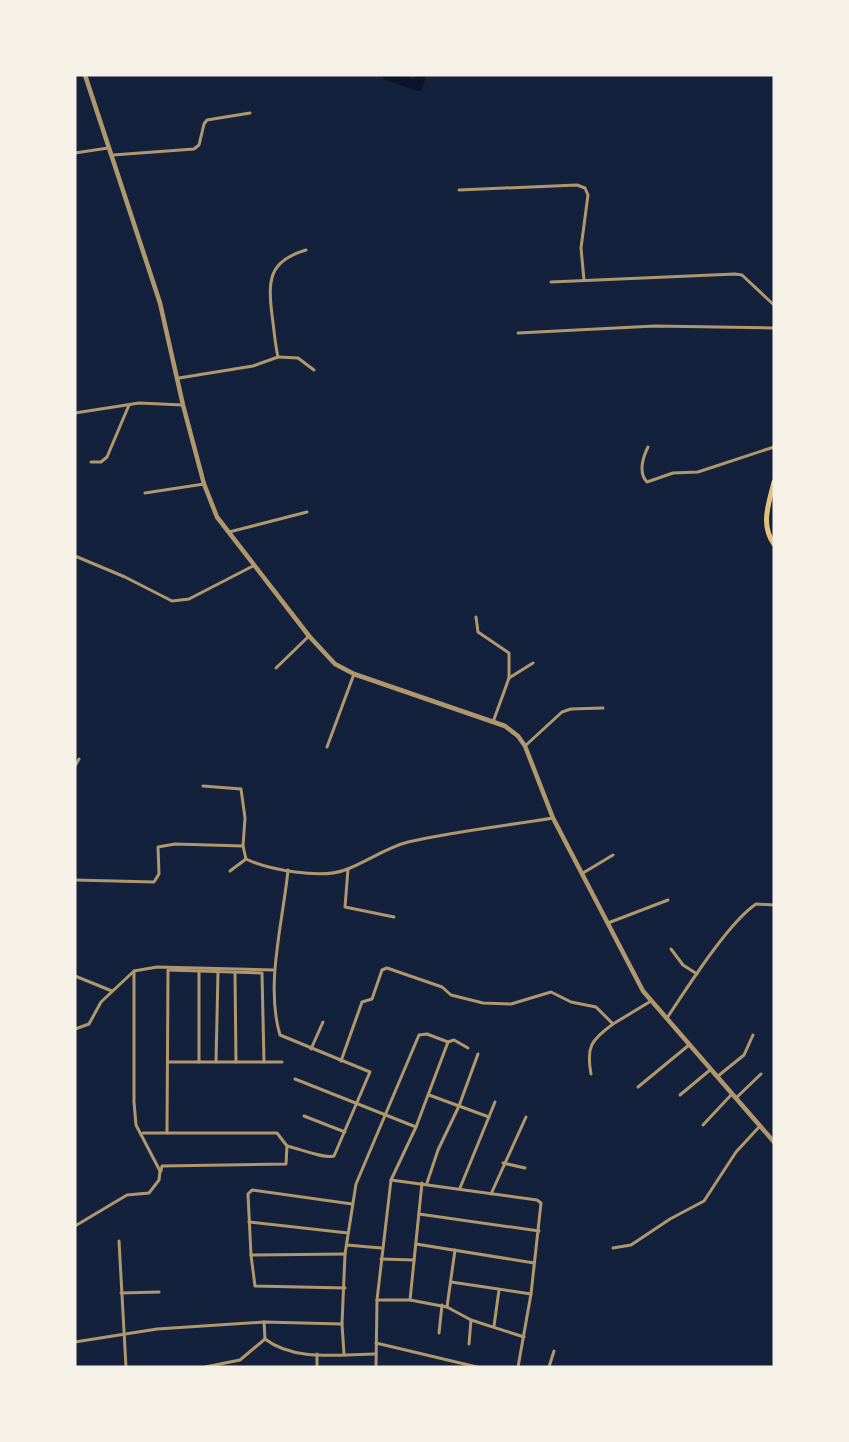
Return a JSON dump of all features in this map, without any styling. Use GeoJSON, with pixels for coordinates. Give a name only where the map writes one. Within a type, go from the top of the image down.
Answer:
{"type":"FeatureCollection","features":[{"type":"Feature","properties":{"kind":"highway"},"geometry":{"type":"LineString","coordinates":[[774,483],[766,517],[767,529],[774,544]]}},
{"type":"Feature","properties":{"kind":"street"},"geometry":{"type":"LineString","coordinates":[[85,75],[160,303],[183,405],[204,484],[217,518],[309,636],[335,664],[354,674],[512,730],[525,746],[553,818],[606,924],[651,1001],[774,1142]]}},
{"type":"Feature","properties":{"kind":"street"},"geometry":{"type":"LineString","coordinates":[[113,155],[194,149],[199,145],[207,120],[250,113]]}},
{"type":"Feature","properties":{"kind":"street"},"geometry":{"type":"LineString","coordinates":[[75,153],[110,147]]}},
{"type":"Feature","properties":{"kind":"street"},"geometry":{"type":"LineString","coordinates":[[459,190],[577,185],[585,188],[588,195],[581,263],[584,280]]}},
{"type":"Feature","properties":{"kind":"street"},"geometry":{"type":"LineString","coordinates":[[278,357],[269,291],[271,278],[284,258],[306,250]]}},
{"type":"Feature","properties":{"kind":"street"},"geometry":{"type":"LineString","coordinates":[[551,282],[739,274],[774,305]]}},
{"type":"Feature","properties":{"kind":"street"},"geometry":{"type":"LineString","coordinates":[[518,333],[655,326],[774,328]]}},
{"type":"Feature","properties":{"kind":"street"},"geometry":{"type":"LineString","coordinates":[[178,378],[253,366],[278,357],[298,358],[314,370]]}},
{"type":"Feature","properties":{"kind":"street"},"geometry":{"type":"LineString","coordinates":[[75,413],[129,405],[183,405]]}},
{"type":"Feature","properties":{"kind":"street"},"geometry":{"type":"LineString","coordinates":[[91,462],[101,462],[106,457],[129,405]]}},
{"type":"Feature","properties":{"kind":"street"},"geometry":{"type":"LineString","coordinates":[[648,447],[642,460],[644,478],[647,482],[673,473],[698,472],[774,447]]}},
{"type":"Feature","properties":{"kind":"street"},"geometry":{"type":"LineString","coordinates":[[145,493],[204,484]]}},
{"type":"Feature","properties":{"kind":"street"},"geometry":{"type":"LineString","coordinates":[[227,532],[307,512]]}},
{"type":"Feature","properties":{"kind":"street"},"geometry":{"type":"LineString","coordinates":[[75,556],[125,577],[172,601],[189,599],[253,566]]}},
{"type":"Feature","properties":{"kind":"street"},"geometry":{"type":"LineString","coordinates":[[476,617],[478,632],[509,653],[509,678],[493,722]]}},
{"type":"Feature","properties":{"kind":"street"},"geometry":{"type":"LineString","coordinates":[[276,668],[309,636]]}},
{"type":"Feature","properties":{"kind":"street"},"geometry":{"type":"LineString","coordinates":[[509,678],[533,663]]}},
{"type":"Feature","properties":{"kind":"street"},"geometry":{"type":"LineString","coordinates":[[327,747],[354,674]]}},
{"type":"Feature","properties":{"kind":"street"},"geometry":{"type":"LineString","coordinates":[[525,746],[562,712],[571,709],[603,708]]}},
{"type":"Feature","properties":{"kind":"street"},"geometry":{"type":"LineString","coordinates":[[75,766],[79,759]]}},
{"type":"Feature","properties":{"kind":"street"},"geometry":{"type":"LineString","coordinates":[[203,786],[241,789],[245,818],[243,846],[246,859]]}},
{"type":"Feature","properties":{"kind":"street"},"geometry":{"type":"LineString","coordinates":[[246,859],[288,870],[328,874],[348,869],[376,854],[406,843],[463,831],[553,818]]}},
{"type":"Feature","properties":{"kind":"street"},"geometry":{"type":"LineString","coordinates":[[75,880],[154,882],[159,874],[157,852],[163,844],[243,846]]}},
{"type":"Feature","properties":{"kind":"street"},"geometry":{"type":"LineString","coordinates":[[581,874],[613,855]]}},
{"type":"Feature","properties":{"kind":"street"},"geometry":{"type":"LineString","coordinates":[[231,872],[246,859]]}},
{"type":"Feature","properties":{"kind":"street"},"geometry":{"type":"LineString","coordinates":[[348,869],[345,907],[394,917]]}},
{"type":"Feature","properties":{"kind":"street"},"geometry":{"type":"LineString","coordinates":[[141,1133],[277,1133],[287,1146],[326,1158],[334,1156],[370,1072],[280,1035],[273,970],[282,929],[288,870]]}},
{"type":"Feature","properties":{"kind":"street"},"geometry":{"type":"LineString","coordinates":[[606,924],[668,900]]}},
{"type":"Feature","properties":{"kind":"street"},"geometry":{"type":"LineString","coordinates":[[667,1018],[697,974],[752,907],[760,903],[774,905]]}},
{"type":"Feature","properties":{"kind":"street"},"geometry":{"type":"LineString","coordinates":[[671,949],[683,965],[697,974]]}},
{"type":"Feature","properties":{"kind":"street"},"geometry":{"type":"LineString","coordinates":[[341,1061],[362,1002],[372,999],[382,970],[387,968],[442,987],[450,995],[483,1003],[511,1004],[551,992],[571,1002],[596,1006],[613,1024]]}},
{"type":"Feature","properties":{"kind":"street"},"geometry":{"type":"LineString","coordinates":[[168,969],[262,973],[264,1062]]}},
{"type":"Feature","properties":{"kind":"street"},"geometry":{"type":"LineString","coordinates":[[168,969],[168,1133]]}},
{"type":"Feature","properties":{"kind":"street"},"geometry":{"type":"LineString","coordinates":[[75,1029],[89,1024],[101,1002],[134,971],[273,970]]}},
{"type":"Feature","properties":{"kind":"street"},"geometry":{"type":"LineString","coordinates":[[134,971],[136,1125],[160,1172]]}},
{"type":"Feature","properties":{"kind":"street"},"geometry":{"type":"LineString","coordinates":[[199,971],[199,1062]]}},
{"type":"Feature","properties":{"kind":"street"},"geometry":{"type":"LineString","coordinates":[[216,1062],[218,972]]}},
{"type":"Feature","properties":{"kind":"street"},"geometry":{"type":"LineString","coordinates":[[235,972],[236,1062]]}},
{"type":"Feature","properties":{"kind":"street"},"geometry":{"type":"LineString","coordinates":[[75,976],[111,991]]}},
{"type":"Feature","properties":{"kind":"street"},"geometry":{"type":"LineString","coordinates":[[591,1074],[587,1055],[595,1037],[651,1001]]}},
{"type":"Feature","properties":{"kind":"street"},"geometry":{"type":"LineString","coordinates":[[311,1048],[323,1022]]}},
{"type":"Feature","properties":{"kind":"street"},"geometry":{"type":"LineString","coordinates":[[344,1354],[342,1324],[345,1254],[356,1184],[419,1035],[427,1034],[448,1042],[454,1040],[468,1048]]}},
{"type":"Feature","properties":{"kind":"street"},"geometry":{"type":"LineString","coordinates":[[716,1077],[744,1055],[753,1035]]}},
{"type":"Feature","properties":{"kind":"street"},"geometry":{"type":"LineString","coordinates":[[376,1367],[377,1300],[381,1248],[391,1180],[416,1127],[448,1042]]}},
{"type":"Feature","properties":{"kind":"street"},"geometry":{"type":"LineString","coordinates":[[638,1087],[689,1045]]}},
{"type":"Feature","properties":{"kind":"street"},"geometry":{"type":"LineString","coordinates":[[410,1300],[419,1214],[425,1183],[459,1106],[478,1054]]}},
{"type":"Feature","properties":{"kind":"street"},"geometry":{"type":"LineString","coordinates":[[168,1062],[282,1062]]}},
{"type":"Feature","properties":{"kind":"street"},"geometry":{"type":"LineString","coordinates":[[680,1095],[710,1070]]}},
{"type":"Feature","properties":{"kind":"street"},"geometry":{"type":"LineString","coordinates":[[703,1125],[761,1074]]}},
{"type":"Feature","properties":{"kind":"street"},"geometry":{"type":"LineString","coordinates":[[295,1079],[416,1127]]}},
{"type":"Feature","properties":{"kind":"street"},"geometry":{"type":"LineString","coordinates":[[428,1095],[489,1117]]}},
{"type":"Feature","properties":{"kind":"street"},"geometry":{"type":"LineString","coordinates":[[460,1188],[495,1102]]}},
{"type":"Feature","properties":{"kind":"street"},"geometry":{"type":"LineString","coordinates":[[304,1116],[345,1132]]}},
{"type":"Feature","properties":{"kind":"street"},"geometry":{"type":"LineString","coordinates":[[491,1194],[503,1163],[526,1117]]}},
{"type":"Feature","properties":{"kind":"street"},"geometry":{"type":"LineString","coordinates":[[613,1248],[631,1245],[670,1219],[704,1201],[736,1152],[760,1126]]}},
{"type":"Feature","properties":{"kind":"street"},"geometry":{"type":"LineString","coordinates":[[75,1226],[127,1195],[150,1193],[159,1180],[162,1166],[286,1164],[287,1146]]}},
{"type":"Feature","properties":{"kind":"street"},"geometry":{"type":"LineString","coordinates":[[503,1163],[525,1168]]}},
{"type":"Feature","properties":{"kind":"street"},"geometry":{"type":"LineString","coordinates":[[391,1180],[425,1183],[539,1201],[541,1205],[539,1232],[518,1367]]}},
{"type":"Feature","properties":{"kind":"street"},"geometry":{"type":"LineString","coordinates":[[345,1288],[255,1286],[250,1255],[248,1194],[250,1190],[352,1204]]}},
{"type":"Feature","properties":{"kind":"street"},"geometry":{"type":"LineString","coordinates":[[419,1214],[539,1232]]}},
{"type":"Feature","properties":{"kind":"street"},"geometry":{"type":"LineString","coordinates":[[249,1222],[348,1233]]}},
{"type":"Feature","properties":{"kind":"street"},"geometry":{"type":"LineString","coordinates":[[119,1241],[120,1293],[126,1367]]}},
{"type":"Feature","properties":{"kind":"street"},"geometry":{"type":"LineString","coordinates":[[416,1244],[534,1263]]}},
{"type":"Feature","properties":{"kind":"street"},"geometry":{"type":"LineString","coordinates":[[347,1245],[381,1248]]}},
{"type":"Feature","properties":{"kind":"street"},"geometry":{"type":"LineString","coordinates":[[447,1307],[455,1250]]}},
{"type":"Feature","properties":{"kind":"street"},"geometry":{"type":"LineString","coordinates":[[250,1255],[345,1254]]}},
{"type":"Feature","properties":{"kind":"street"},"geometry":{"type":"LineString","coordinates":[[381,1259],[414,1260]]}},
{"type":"Feature","properties":{"kind":"street"},"geometry":{"type":"LineString","coordinates":[[451,1282],[531,1294]]}},
{"type":"Feature","properties":{"kind":"street"},"geometry":{"type":"LineString","coordinates":[[494,1327],[499,1290]]}},
{"type":"Feature","properties":{"kind":"street"},"geometry":{"type":"LineString","coordinates":[[120,1293],[159,1292]]}},
{"type":"Feature","properties":{"kind":"street"},"geometry":{"type":"LineString","coordinates":[[377,1300],[410,1300],[442,1305],[471,1320],[524,1337]]}},
{"type":"Feature","properties":{"kind":"street"},"geometry":{"type":"LineString","coordinates":[[439,1333],[442,1305]]}},
{"type":"Feature","properties":{"kind":"street"},"geometry":{"type":"LineString","coordinates":[[468,1344],[471,1320]]}},
{"type":"Feature","properties":{"kind":"street"},"geometry":{"type":"LineString","coordinates":[[75,1342],[157,1329],[264,1322],[342,1324]]}},
{"type":"Feature","properties":{"kind":"street"},"geometry":{"type":"LineString","coordinates":[[264,1322],[265,1339]]}},
{"type":"Feature","properties":{"kind":"street"},"geometry":{"type":"LineString","coordinates":[[265,1339],[280,1348],[300,1354],[376,1354]]}},
{"type":"Feature","properties":{"kind":"street"},"geometry":{"type":"LineString","coordinates":[[205,1367],[240,1360],[265,1339]]}},
{"type":"Feature","properties":{"kind":"street"},"geometry":{"type":"LineString","coordinates":[[376,1343],[477,1367]]}},
{"type":"Feature","properties":{"kind":"street"},"geometry":{"type":"LineString","coordinates":[[549,1367],[554,1351]]}},
{"type":"Feature","properties":{"kind":"street"},"geometry":{"type":"LineString","coordinates":[[317,1354],[317,1367]]}},
{"type":"Feature","properties":{"kind":"waterway"},"geometry":{"type":"LineString","coordinates":[[387,75],[418,86],[421,75]]}}]}
